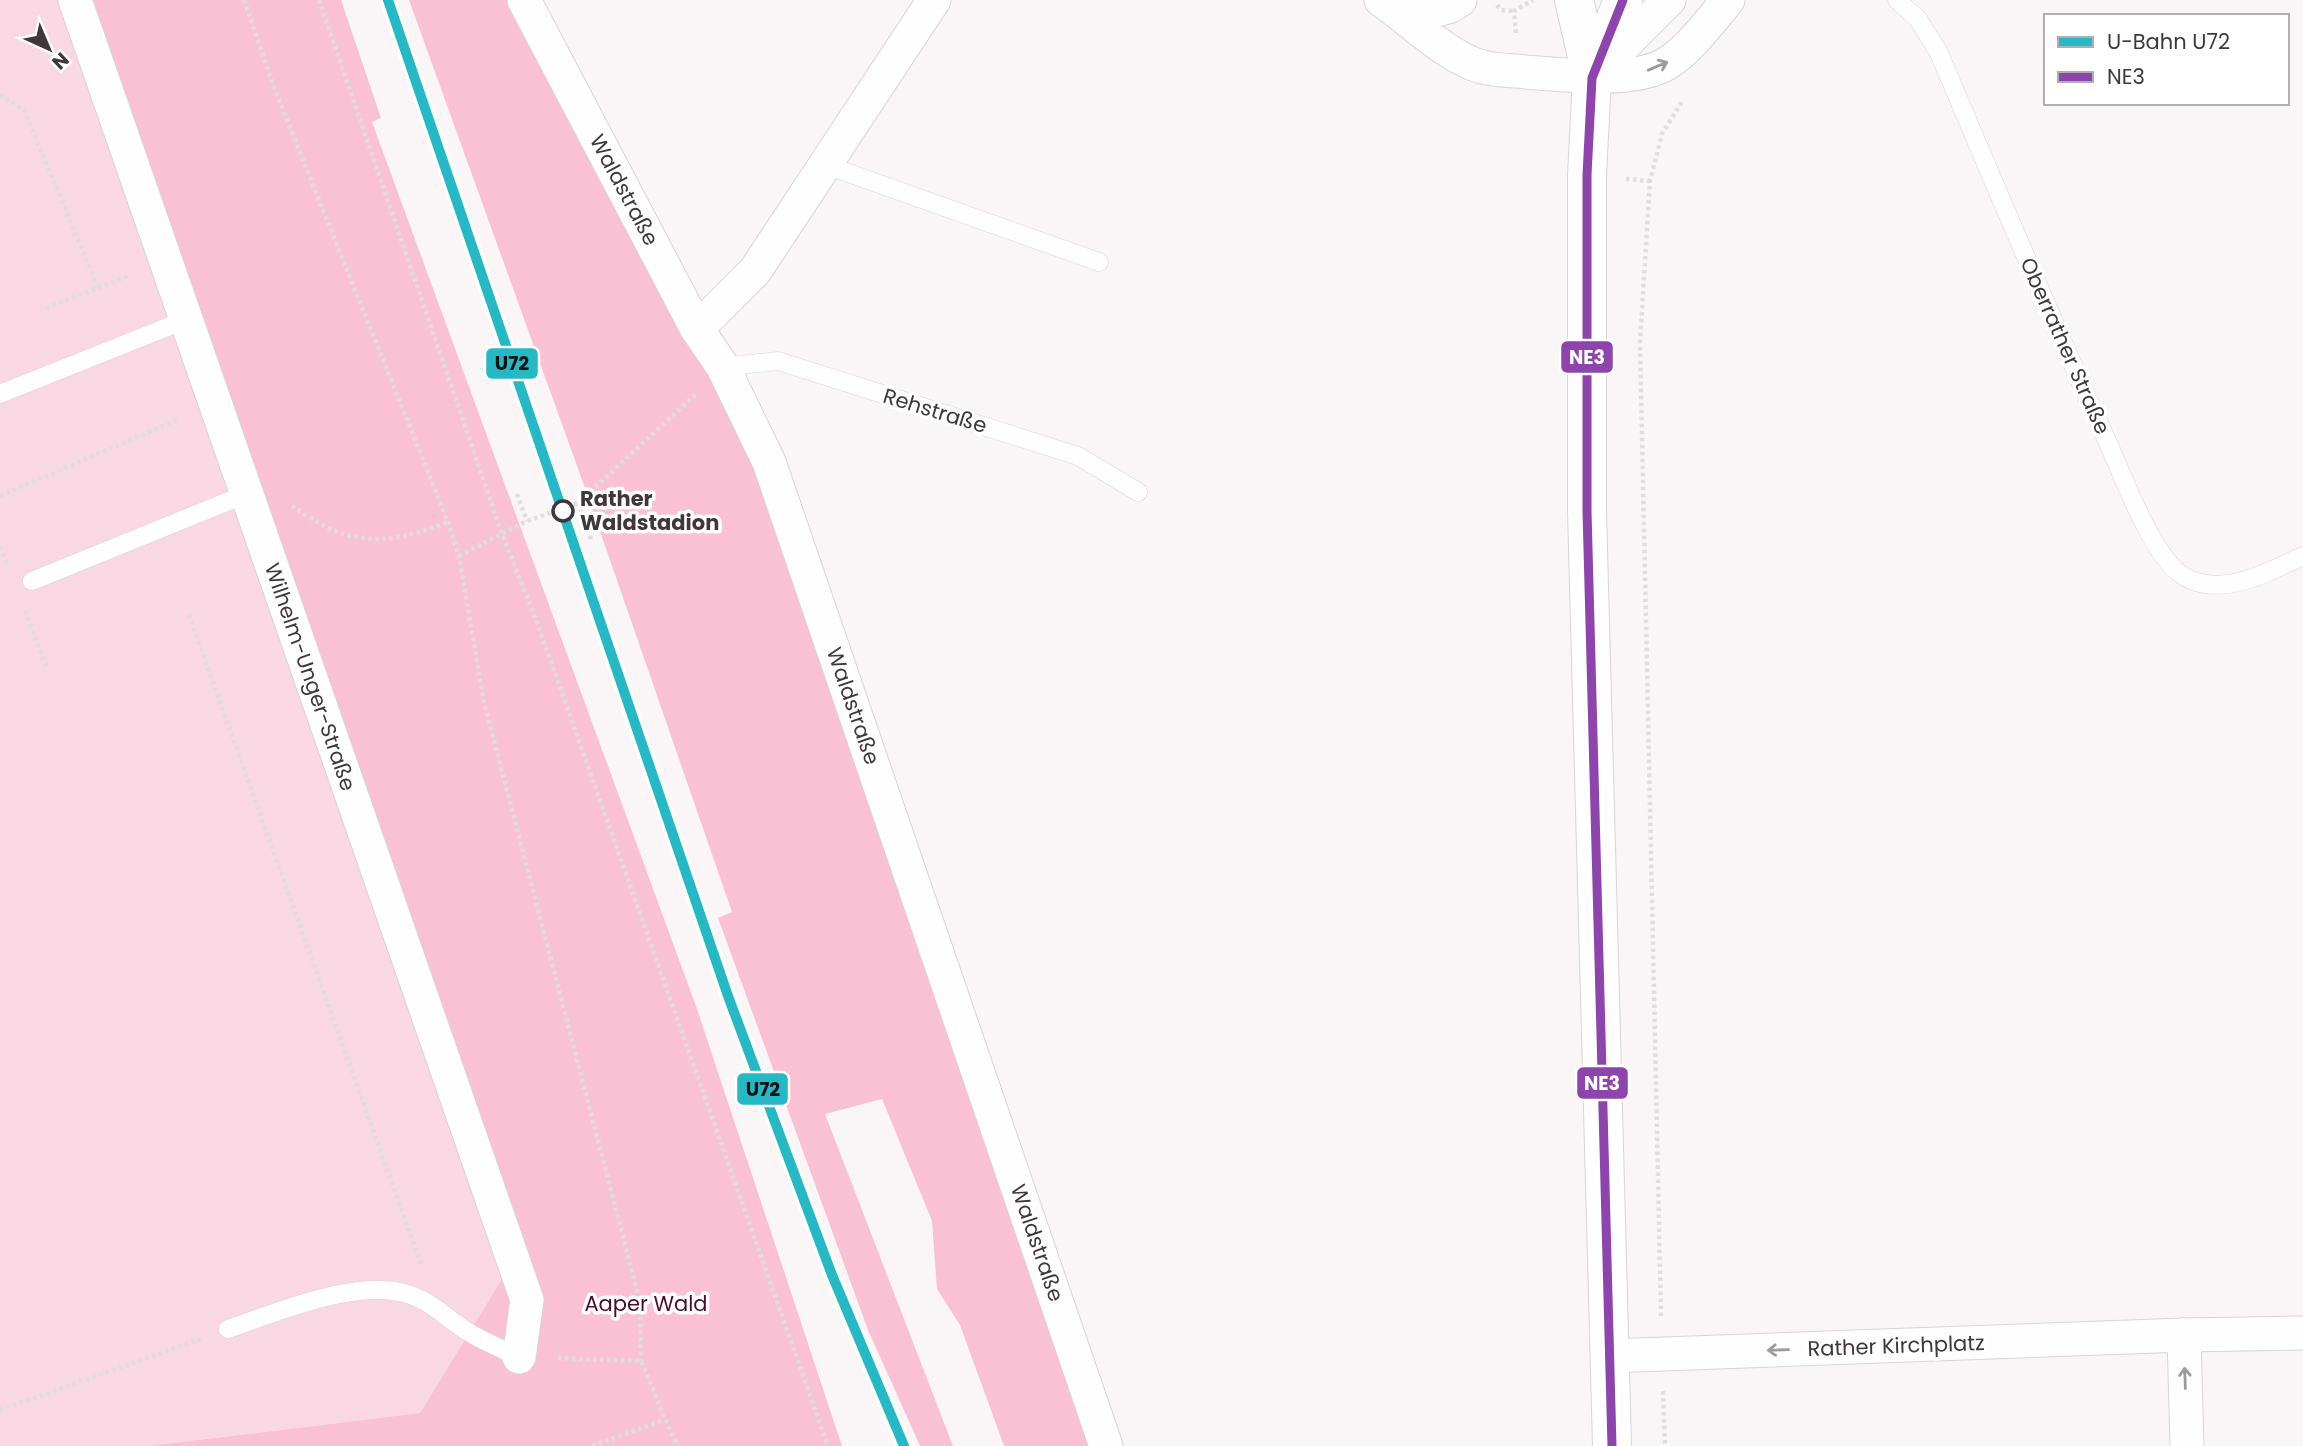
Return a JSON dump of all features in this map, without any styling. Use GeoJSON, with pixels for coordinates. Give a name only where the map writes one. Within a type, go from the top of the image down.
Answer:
{"type":"FeatureCollection","features":[{"type":"Feature","properties":{"kind":"main road"},"geometry":{"type":"LineString","coordinates":[[1574,0],[1592,78],[1587,175],[1587,511],[1612,1446]]}},
{"type":"Feature","properties":{"kind":"main road"},"geometry":{"type":"LineString","coordinates":[[1592,78],[1623,0]]}},
{"type":"Feature","properties":{"kind":"street","name":"Wilhelm-Unger-Straße"},"geometry":{"type":"LineString","coordinates":[[75,0],[527,1300],[519,1357]]}},
{"type":"Feature","properties":{"kind":"street","name":"Waldstraße"},"geometry":{"type":"LineString","coordinates":[[524,0],[697,329],[711,379],[769,462],[1105,1446]]}},
{"type":"Feature","properties":{"kind":"street"},"geometry":{"type":"LineString","coordinates":[[697,329],[755,271],[934,0]]}},
{"type":"Feature","properties":{"kind":"street"},"geometry":{"type":"LineString","coordinates":[[1394,9],[1451,6],[1460,0]]}},
{"type":"Feature","properties":{"kind":"street"},"geometry":{"type":"LineString","coordinates":[[1592,78],[1669,0]]}},
{"type":"Feature","properties":{"kind":"street"},"geometry":{"type":"LineString","coordinates":[[1394,9],[1454,54],[1475,65],[1494,70],[1592,78],[1650,70],[1665,65],[1728,0]]}},
{"type":"Feature","properties":{"kind":"street","name":"Rather Kirchplatz"},"geometry":{"type":"LineString","coordinates":[[1609,1356],[2303,1333]]}},
{"type":"Feature","properties":{"kind":"street"},"geometry":{"type":"LineString","coordinates":[[2184,1335],[2187,1446]]}},
{"type":"Feature","properties":{"kind":"lane","name":"Oberrather Straße"},"geometry":{"type":"LineString","coordinates":[[1898,0],[1918,19],[1939,52],[2052,321],[2152,541],[2179,573],[2211,587],[2244,581],[2303,556]]}},
{"type":"Feature","properties":{"kind":"lane"},"geometry":{"type":"LineString","coordinates":[[826,164],[1099,262]]}},
{"type":"Feature","properties":{"kind":"lane"},"geometry":{"type":"LineString","coordinates":[[0,394],[185,320]]}},
{"type":"Feature","properties":{"kind":"lane","name":"Rehstraße"},"geometry":{"type":"LineString","coordinates":[[711,379],[778,361],[1078,456],[1138,492]]}},
{"type":"Feature","properties":{"kind":"lane"},"geometry":{"type":"LineString","coordinates":[[32,581],[247,494]]}},
{"type":"Feature","properties":{"kind":"lane"},"geometry":{"type":"LineString","coordinates":[[228,1329],[306,1302],[377,1289],[411,1295],[437,1308],[468,1333],[519,1357]]}},
{"type":"Feature","properties":{"kind":"path"},"geometry":{"type":"LineString","coordinates":[[244,0],[275,90],[459,556],[484,702],[640,1302],[641,1362],[664,1420],[678,1446]]}},
{"type":"Feature","properties":{"kind":"path"},"geometry":{"type":"LineString","coordinates":[[319,0],[502,534],[542,635],[828,1446]]}},
{"type":"Feature","properties":{"kind":"path"},"geometry":{"type":"LineString","coordinates":[[1493,0],[1501,10],[1514,12]]}},
{"type":"Feature","properties":{"kind":"path"},"geometry":{"type":"LineString","coordinates":[[0,95],[23,110],[98,288]]}},
{"type":"Feature","properties":{"kind":"path"},"geometry":{"type":"LineString","coordinates":[[1665,1446],[1640,342],[1650,181],[1662,134],[1684,98]]}},
{"type":"Feature","properties":{"kind":"path"},"geometry":{"type":"LineString","coordinates":[[46,307],[166,262]]}},
{"type":"Feature","properties":{"kind":"path"},"geometry":{"type":"LineString","coordinates":[[459,556],[527,521],[578,503],[711,379]]}},
{"type":"Feature","properties":{"kind":"path"},"geometry":{"type":"LineString","coordinates":[[0,496],[215,404]]}},
{"type":"Feature","properties":{"kind":"path"},"geometry":{"type":"LineString","coordinates":[[517,494],[527,521]]}},
{"type":"Feature","properties":{"kind":"path"},"geometry":{"type":"LineString","coordinates":[[288,503],[330,529],[368,540],[410,537],[448,523]]}},
{"type":"Feature","properties":{"kind":"path"},"geometry":{"type":"LineString","coordinates":[[578,503],[592,542]]}},
{"type":"Feature","properties":{"kind":"path"},"geometry":{"type":"LineString","coordinates":[[189,615],[437,1308]]}},
{"type":"Feature","properties":{"kind":"path"},"geometry":{"type":"LineString","coordinates":[[0,1410],[228,1329]]}},
{"type":"Feature","properties":{"kind":"path"},"geometry":{"type":"LineString","coordinates":[[519,1357],[641,1362]]}},
{"type":"Feature","properties":{"kind":"path"},"geometry":{"type":"LineString","coordinates":[[592,1446],[664,1420]]}},
{"type":"Feature","properties":{"kind":"shaded area"},"geometry":{"type":"Polygon","coordinates":[[[0,0],[68,0],[511,1264],[420,1413],[148,1446],[0,1446],[0,0]]]}},
{"type":"Feature","properties":{"kind":"green space","name":"Aaper Wald"},"geometry":{"type":"Polygon","coordinates":[[[68,0],[341,0],[381,118],[372,122],[696,1006],[842,1446],[148,1446],[420,1413],[511,1264],[68,0]]]}},
{"type":"Feature","properties":{"kind":"green space"},"geometry":{"type":"Polygon","coordinates":[[[409,0],[516,0],[760,468],[1100,1446],[1004,1446],[960,1325],[937,1289],[932,1221],[882,1099],[825,1114],[953,1446],[920,1446],[868,1330],[718,918],[732,912],[585,488],[409,0]]]}},
{"type":"Feature","properties":{"kind":"metro line","name":"U72"},"geometry":{"type":"LineString","coordinates":[[388,0],[728,996],[832,1275],[904,1446]]}},
{"type":"Feature","properties":{"kind":"transit line","name":"NE3"},"geometry":{"type":"LineString","coordinates":[[1612,1446],[1587,511],[1587,175],[1592,78],[1623,0]]}},
{"type":"Feature","properties":{"kind":"place","name":"Rather Waldstadion"},"geometry":{"type":"Point","coordinates":[563,511]}}]}
